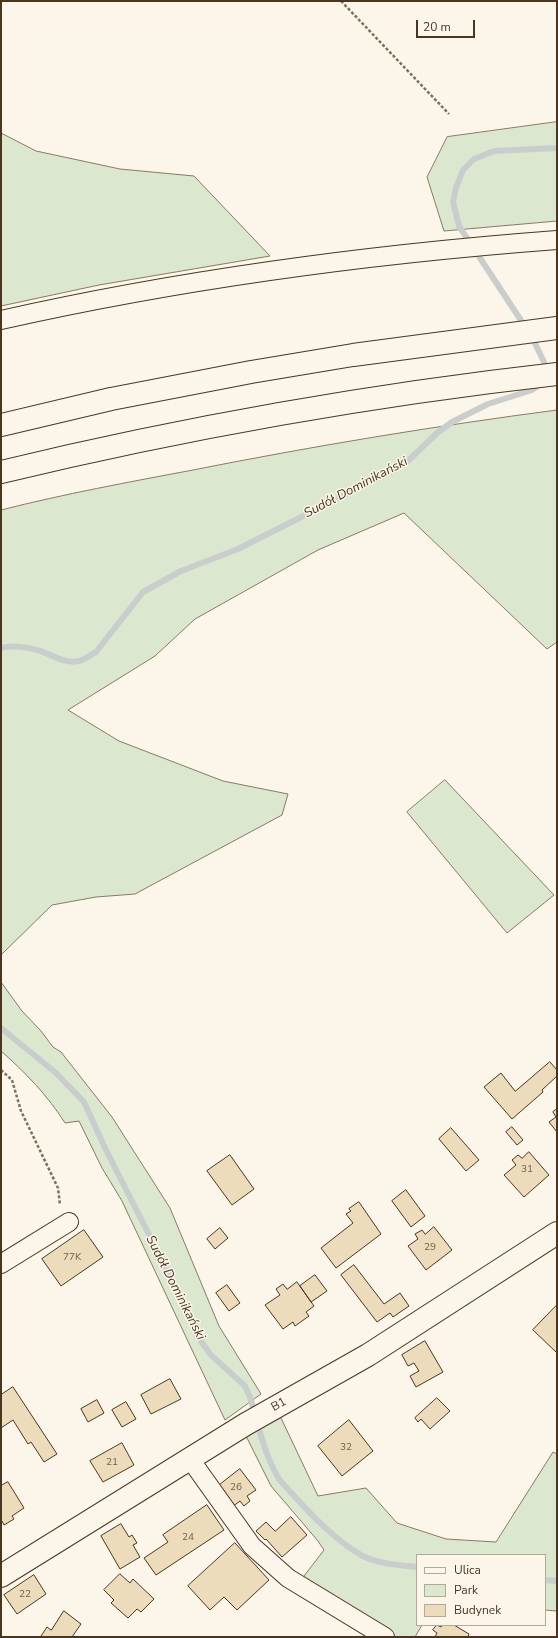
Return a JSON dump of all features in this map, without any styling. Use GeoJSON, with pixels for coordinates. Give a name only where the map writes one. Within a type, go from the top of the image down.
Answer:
{"type":"FeatureCollection","features":[{"type":"Feature","properties":{"kind":"main road"},"geometry":{"type":"LineString","coordinates":[[1,426],[111,399],[265,370],[353,355],[557,328]]}},
{"type":"Feature","properties":{"kind":"main road"},"geometry":{"type":"LineString","coordinates":[[1,472],[198,429],[322,407],[469,384],[557,374]]}},
{"type":"Feature","properties":{"kind":"main road","name":"B1"},"geometry":{"type":"LineString","coordinates":[[1,1576],[246,1424],[368,1355],[557,1233]]}},
{"type":"Feature","properties":{"kind":"street"},"geometry":{"type":"LineString","coordinates":[[1,320],[113,296],[321,264],[458,248],[557,240]]}},
{"type":"Feature","properties":{"kind":"street"},"geometry":{"type":"LineString","coordinates":[[1,1264],[64,1225]]}},
{"type":"Feature","properties":{"kind":"street"},"geometry":{"type":"LineString","coordinates":[[190,1459],[252,1546],[288,1578],[385,1637]]}},
{"type":"Feature","properties":{"kind":"path"},"geometry":{"type":"LineString","coordinates":[[341,1],[449,114]]}},
{"type":"Feature","properties":{"kind":"path"},"geometry":{"type":"LineString","coordinates":[[1,1070],[12,1080],[21,1111],[58,1188],[64,1225]]}},
{"type":"Feature","properties":{"kind":"green space"},"geometry":{"type":"Polygon","coordinates":[[[557,122],[557,221],[444,231],[427,177],[447,137],[557,122]]]}},
{"type":"Feature","properties":{"kind":"green space"},"geometry":{"type":"Polygon","coordinates":[[[1,133],[36,151],[120,169],[194,176],[270,256],[99,285],[1,306],[1,133]]]}},
{"type":"Feature","properties":{"kind":"green space"},"geometry":{"type":"Polygon","coordinates":[[[557,410],[557,642],[547,649],[404,513],[318,550],[195,619],[155,656],[68,710],[119,741],[223,781],[288,794],[282,815],[135,894],[96,897],[52,905],[1,955],[1,510],[97,488],[284,453],[375,437],[557,410]]]}},
{"type":"Feature","properties":{"kind":"green space"},"geometry":{"type":"Polygon","coordinates":[[[445,780],[554,895],[507,933],[407,812],[445,780]]]}},
{"type":"Feature","properties":{"kind":"green space"},"geometry":{"type":"Polygon","coordinates":[[[1,982],[22,1011],[41,1031],[53,1047],[61,1052],[112,1117],[170,1208],[219,1326],[261,1394],[225,1420],[122,1201],[102,1168],[79,1121],[65,1123],[36,1085],[1,1051],[1,982]]]}},
{"type":"Feature","properties":{"kind":"green space"},"geometry":{"type":"Polygon","coordinates":[[[281,1418],[318,1496],[366,1488],[397,1523],[446,1539],[496,1542],[553,1452],[557,1454],[557,1611],[546,1610],[546,1554],[416,1554],[416,1626],[421,1626],[415,1637],[395,1637],[371,1621],[301,1580],[324,1550],[271,1486],[246,1436],[281,1418]]]}},
{"type":"Feature","properties":{"kind":"building"},"geometry":{"type":"Polygon","coordinates":[[[550,1062],[557,1070],[557,1076],[542,1090],[543,1092],[512,1119],[484,1087],[501,1073],[515,1091],[550,1062]]]}},
{"type":"Feature","properties":{"kind":"building"},"geometry":{"type":"Polygon","coordinates":[[[557,1109],[557,1132],[549,1122],[556,1117],[553,1112],[557,1109]]]}},
{"type":"Feature","properties":{"kind":"building"},"geometry":{"type":"Polygon","coordinates":[[[512,1127],[523,1140],[517,1145],[506,1132],[512,1127]]]}},
{"type":"Feature","properties":{"kind":"building"},"geometry":{"type":"Polygon","coordinates":[[[451,1128],[479,1160],[466,1171],[439,1139],[451,1128]]]}},
{"type":"Feature","properties":{"kind":"building"},"geometry":{"type":"Polygon","coordinates":[[[529,1152],[549,1175],[524,1197],[504,1175],[516,1165],[512,1160],[518,1155],[522,1158],[529,1152]]]}},
{"type":"Feature","properties":{"kind":"building"},"geometry":{"type":"Polygon","coordinates":[[[230,1155],[254,1189],[232,1205],[207,1171],[230,1155]]]}},
{"type":"Feature","properties":{"kind":"building"},"geometry":{"type":"Polygon","coordinates":[[[406,1190],[425,1216],[411,1227],[392,1201],[406,1190]]]}},
{"type":"Feature","properties":{"kind":"building"},"geometry":{"type":"Polygon","coordinates":[[[359,1202],[381,1234],[336,1268],[321,1248],[353,1223],[346,1214],[351,1211],[349,1209],[359,1202]]]}},
{"type":"Feature","properties":{"kind":"building"},"geometry":{"type":"Polygon","coordinates":[[[434,1227],[452,1250],[426,1270],[408,1246],[418,1239],[415,1234],[422,1230],[425,1234],[434,1227]]]}},
{"type":"Feature","properties":{"kind":"building"},"geometry":{"type":"Polygon","coordinates":[[[220,1228],[228,1238],[215,1249],[207,1239],[220,1228]]]}},
{"type":"Feature","properties":{"kind":"building"},"geometry":{"type":"Polygon","coordinates":[[[84,1230],[103,1257],[61,1286],[42,1259],[84,1230]]]}},
{"type":"Feature","properties":{"kind":"building"},"geometry":{"type":"Polygon","coordinates":[[[354,1265],[384,1304],[400,1293],[409,1306],[393,1317],[390,1313],[377,1322],[341,1275],[354,1265]]]}},
{"type":"Feature","properties":{"kind":"building"},"geometry":{"type":"Polygon","coordinates":[[[315,1275],[327,1291],[311,1302],[300,1286],[315,1275]]]}},
{"type":"Feature","properties":{"kind":"building"},"geometry":{"type":"Polygon","coordinates":[[[297,1282],[314,1306],[306,1312],[309,1316],[295,1326],[293,1322],[283,1329],[265,1305],[280,1295],[276,1289],[283,1284],[287,1289],[297,1282]]]}},
{"type":"Feature","properties":{"kind":"building"},"geometry":{"type":"Polygon","coordinates":[[[227,1285],[240,1303],[229,1311],[216,1293],[227,1285]]]}},
{"type":"Feature","properties":{"kind":"building"},"geometry":{"type":"Polygon","coordinates":[[[557,1305],[557,1353],[533,1330],[557,1305]]]}},
{"type":"Feature","properties":{"kind":"building"},"geometry":{"type":"Polygon","coordinates":[[[425,1341],[443,1372],[416,1387],[410,1376],[419,1371],[414,1363],[408,1366],[402,1355],[425,1341]]]}},
{"type":"Feature","properties":{"kind":"building"},"geometry":{"type":"Polygon","coordinates":[[[170,1379],[181,1399],[151,1414],[141,1395],[170,1379]]]}},
{"type":"Feature","properties":{"kind":"building"},"geometry":{"type":"Polygon","coordinates":[[[13,1387],[57,1454],[44,1462],[31,1442],[28,1444],[13,1420],[1,1428],[1,1395],[13,1387]]]}},
{"type":"Feature","properties":{"kind":"building"},"geometry":{"type":"Polygon","coordinates":[[[437,1398],[450,1411],[430,1429],[421,1419],[418,1422],[415,1418],[437,1398]]]}},
{"type":"Feature","properties":{"kind":"building"},"geometry":{"type":"Polygon","coordinates":[[[97,1400],[104,1413],[88,1422],[81,1409],[97,1400]]]}},
{"type":"Feature","properties":{"kind":"building"},"geometry":{"type":"Polygon","coordinates":[[[126,1402],[136,1419],[122,1427],[112,1410],[126,1402]]]}},
{"type":"Feature","properties":{"kind":"building"},"geometry":{"type":"Polygon","coordinates":[[[349,1420],[373,1451],[342,1476],[318,1446],[349,1420]]]}},
{"type":"Feature","properties":{"kind":"building"},"geometry":{"type":"Polygon","coordinates":[[[122,1443],[134,1465],[103,1482],[90,1461],[122,1443]]]}},
{"type":"Feature","properties":{"kind":"building"},"geometry":{"type":"Polygon","coordinates":[[[240,1469],[256,1490],[247,1496],[250,1501],[244,1506],[240,1501],[232,1507],[217,1487],[240,1469]]]}},
{"type":"Feature","properties":{"kind":"building"},"geometry":{"type":"Polygon","coordinates":[[[8,1482],[24,1508],[12,1516],[14,1519],[4,1525],[2,1521],[1,1522],[1,1486],[8,1482]]]}},
{"type":"Feature","properties":{"kind":"building"},"geometry":{"type":"Polygon","coordinates":[[[207,1505],[224,1530],[156,1575],[144,1558],[168,1542],[163,1535],[207,1505]]]}},
{"type":"Feature","properties":{"kind":"building"},"geometry":{"type":"Polygon","coordinates":[[[291,1517],[307,1535],[282,1557],[266,1539],[265,1540],[256,1531],[266,1522],[275,1531],[291,1517]]]}},
{"type":"Feature","properties":{"kind":"building"},"geometry":{"type":"Polygon","coordinates":[[[121,1524],[129,1537],[132,1535],[137,1543],[133,1545],[140,1557],[120,1569],[101,1536],[121,1524]]]}},
{"type":"Feature","properties":{"kind":"building"},"geometry":{"type":"Polygon","coordinates":[[[235,1543],[269,1580],[237,1610],[224,1597],[210,1610],[188,1586],[235,1543]]]}},
{"type":"Feature","properties":{"kind":"building"},"geometry":{"type":"Polygon","coordinates":[[[120,1574],[130,1583],[133,1579],[154,1599],[141,1612],[137,1609],[128,1618],[111,1603],[114,1600],[104,1590],[120,1574]]]}},
{"type":"Feature","properties":{"kind":"building"},"geometry":{"type":"Polygon","coordinates":[[[34,1575],[46,1594],[17,1614],[4,1595],[34,1575]]]}},
{"type":"Feature","properties":{"kind":"building"},"geometry":{"type":"Polygon","coordinates":[[[64,1611],[81,1624],[72,1637],[41,1636],[47,1627],[51,1630],[64,1611]]]}},
{"type":"Feature","properties":{"kind":"building"},"geometry":{"type":"Polygon","coordinates":[[[436,1626],[456,1626],[469,1634],[468,1637],[435,1637],[437,1633],[433,1630],[436,1626]]]}},
{"type":"Feature","properties":{"kind":"waterway","name":"Sudół Dominikański"},"geometry":{"type":"LineString","coordinates":[[526,328],[459,226],[453,202],[456,188],[463,170],[474,159],[494,151],[557,148]]}},
{"type":"Feature","properties":{"kind":"waterway","name":"Sudół Dominikański"},"geometry":{"type":"LineString","coordinates":[[531,335],[544,362],[545,371]]}},
{"type":"Feature","properties":{"kind":"waterway","name":"Sudół Dominikański"},"geometry":{"type":"LineString","coordinates":[[1,648],[26,648],[41,651],[64,660],[74,662],[83,660],[96,652],[143,592],[181,571],[238,549],[390,472],[407,462],[437,433],[452,422],[488,404],[532,390],[542,383]]}},
{"type":"Feature","properties":{"kind":"waterway","name":"Sudół Dominikański"},"geometry":{"type":"LineString","coordinates":[[1,1028],[56,1073],[84,1102],[106,1150],[166,1268],[198,1337],[210,1354],[245,1386],[255,1414]]}},
{"type":"Feature","properties":{"kind":"waterway","name":"Sudół Dominikański"},"geometry":{"type":"LineString","coordinates":[[257,1423],[269,1458],[279,1479],[307,1510],[340,1541],[369,1559],[389,1564],[416,1567]]}},
{"type":"Feature","properties":{"kind":"waterway","name":"Sudół Dominikański"},"geometry":{"type":"LineString","coordinates":[[546,1580],[557,1581]]}}]}
